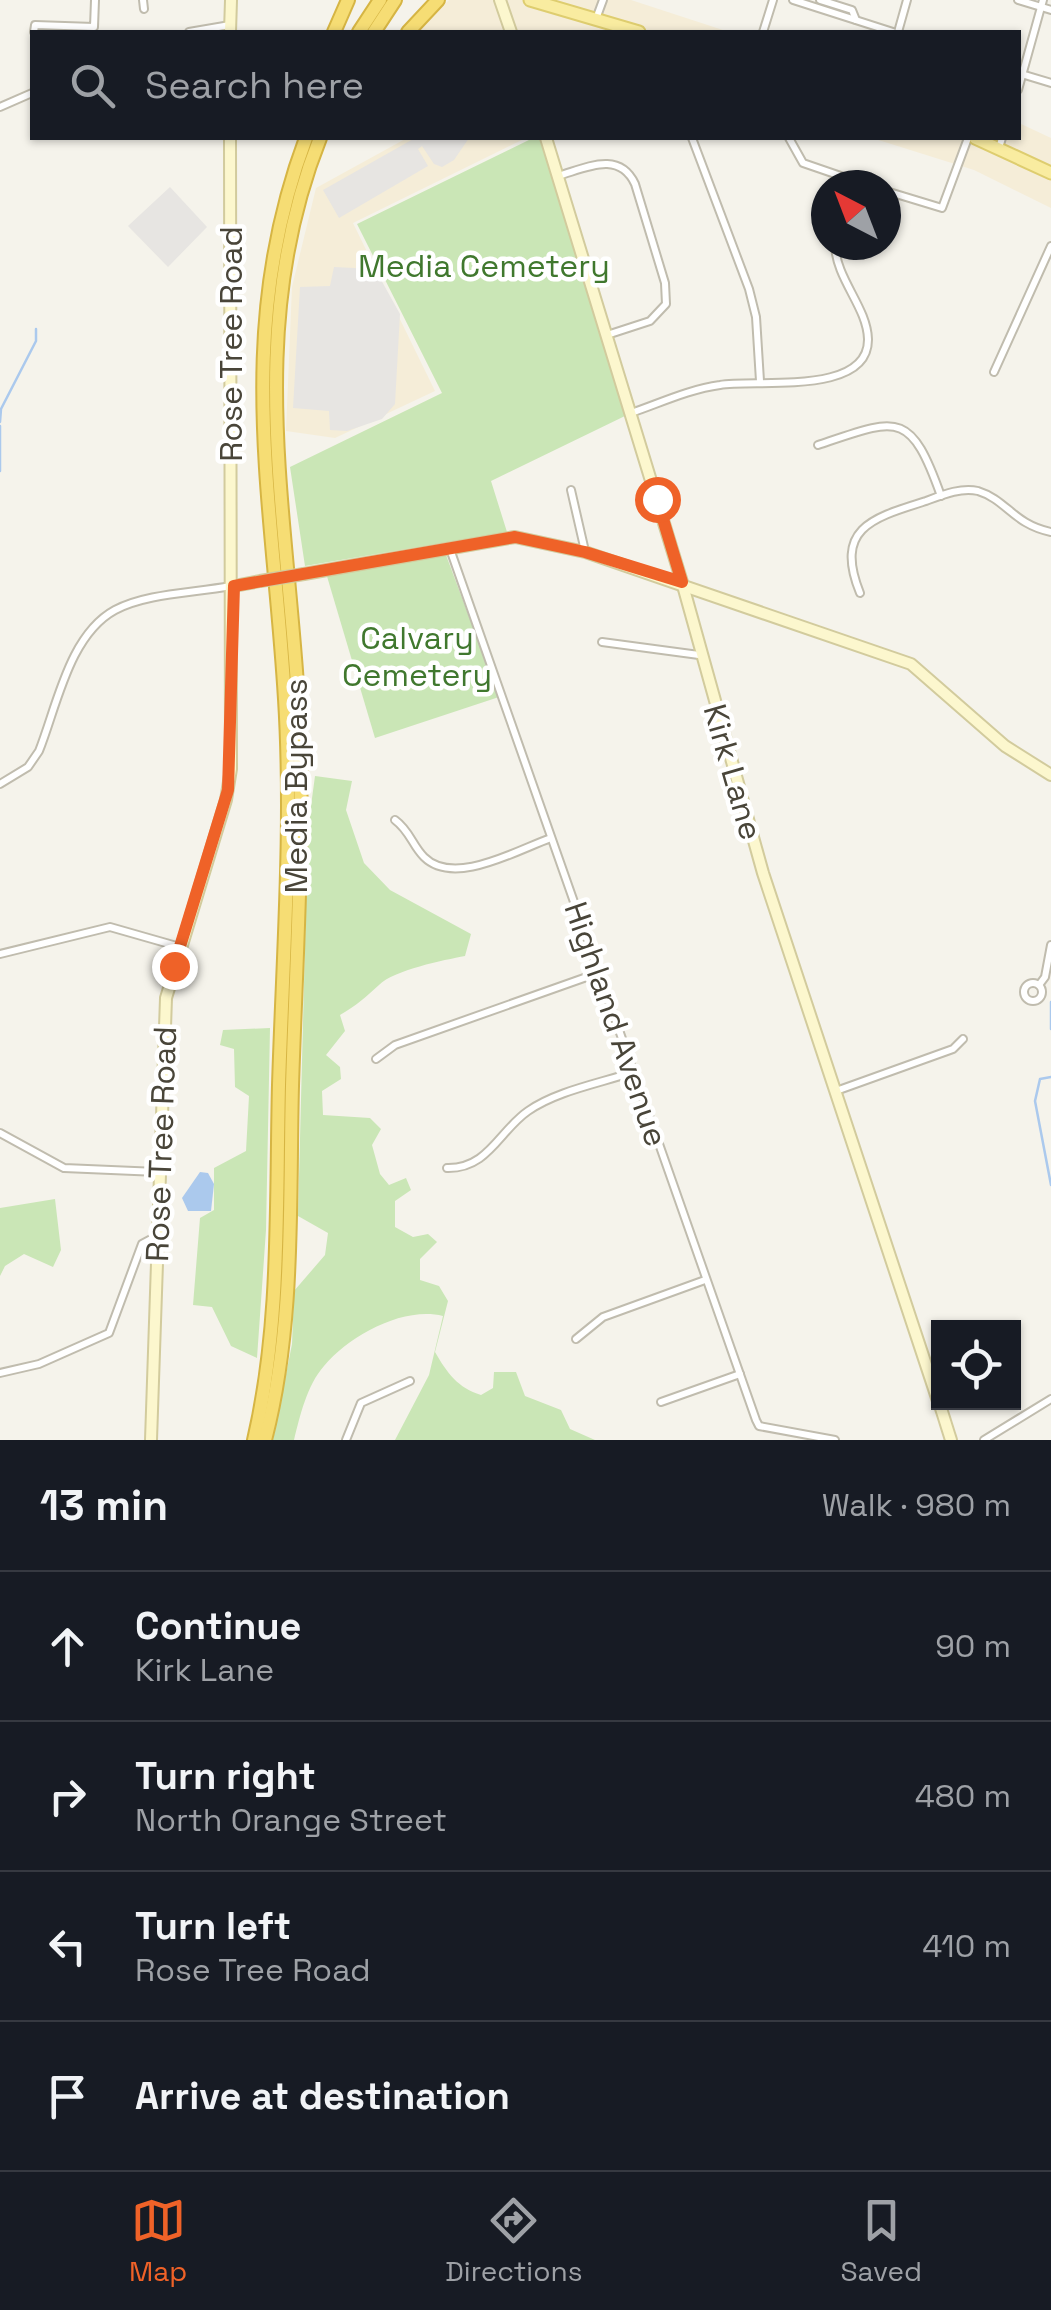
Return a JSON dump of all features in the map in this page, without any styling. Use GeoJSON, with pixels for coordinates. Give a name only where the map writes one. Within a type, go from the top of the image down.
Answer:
{"type":"FeatureCollection","features":[{"type":"Feature","properties":{"kind":"highway"},"geometry":{"type":"LineString","coordinates":[[335,30],[348,0]]}},
{"type":"Feature","properties":{"kind":"highway"},"geometry":{"type":"LineString","coordinates":[[359,30],[380,0]]}},
{"type":"Feature","properties":{"kind":"highway"},"geometry":{"type":"LineString","coordinates":[[375,30],[396,0]]}},
{"type":"Feature","properties":{"kind":"highway"},"geometry":{"type":"LineString","coordinates":[[410,30],[438,0]]}},
{"type":"Feature","properties":{"kind":"highway"},"geometry":{"type":"LineString","coordinates":[[278,229],[297,140]]}},
{"type":"Feature","properties":{"kind":"highway","name":"Media Bypass"},"geometry":{"type":"LineString","coordinates":[[254,1440],[273,1310],[287,810],[286,704],[260,393],[262,322],[278,229],[305,140]]}},
{"type":"Feature","properties":{"kind":"highway","name":"Media Bypass"},"geometry":{"type":"LineString","coordinates":[[265,1440],[285,1311],[300,792],[298,703],[273,369],[281,278],[302,187],[322,140]]}},
{"type":"Feature","properties":{"kind":"main road"},"geometry":{"type":"LineString","coordinates":[[530,0],[632,30]]}},
{"type":"Feature","properties":{"kind":"main road"},"geometry":{"type":"LineString","coordinates":[[1001,143],[1051,173]]}},
{"type":"Feature","properties":{"kind":"street"},"geometry":{"type":"LineString","coordinates":[[34,30],[35,26],[94,28],[95,0]]}},
{"type":"Feature","properties":{"kind":"street"},"geometry":{"type":"LineString","coordinates":[[230,29],[231,0]]}},
{"type":"Feature","properties":{"kind":"street"},"geometry":{"type":"LineString","coordinates":[[500,0],[510,30]]}},
{"type":"Feature","properties":{"kind":"street"},"geometry":{"type":"LineString","coordinates":[[596,20],[603,0]]}},
{"type":"Feature","properties":{"kind":"street"},"geometry":{"type":"LineString","coordinates":[[763,30],[772,0]]}},
{"type":"Feature","properties":{"kind":"street"},"geometry":{"type":"LineString","coordinates":[[792,0],[888,30]]}},
{"type":"Feature","properties":{"kind":"street"},"geometry":{"type":"LineString","coordinates":[[820,0],[852,10],[857,21]]}},
{"type":"Feature","properties":{"kind":"street"},"geometry":{"type":"LineString","coordinates":[[896,30],[907,0]]}},
{"type":"Feature","properties":{"kind":"street"},"geometry":{"type":"LineString","coordinates":[[1018,0],[1042,4],[1051,10]]}},
{"type":"Feature","properties":{"kind":"street"},"geometry":{"type":"LineString","coordinates":[[1042,4],[1021,73],[1051,83]]}},
{"type":"Feature","properties":{"kind":"street"},"geometry":{"type":"LineString","coordinates":[[0,107],[30,93]]}},
{"type":"Feature","properties":{"kind":"street","name":"Rose Tree Road"},"geometry":{"type":"LineString","coordinates":[[151,1440],[166,998],[228,790],[234,586],[230,140]]}},
{"type":"Feature","properties":{"kind":"street","name":"Kirk Lane"},"geometry":{"type":"LineString","coordinates":[[547,140],[682,582],[699,655],[763,873],[931,1378]]}},
{"type":"Feature","properties":{"kind":"street"},"geometry":{"type":"LineString","coordinates":[[693,140],[756,317],[760,381]]}},
{"type":"Feature","properties":{"kind":"street"},"geometry":{"type":"LineString","coordinates":[[791,140],[803,163],[820,170]]}},
{"type":"Feature","properties":{"kind":"street"},"geometry":{"type":"LineString","coordinates":[[901,196],[942,208],[971,140]]}},
{"type":"Feature","properties":{"kind":"street"},"geometry":{"type":"LineString","coordinates":[[558,176],[601,164],[619,165],[631,176],[650,233],[668,293],[666,304],[650,321],[607,334]]}},
{"type":"Feature","properties":{"kind":"street"},"geometry":{"type":"LineString","coordinates":[[994,372],[1051,246]]}},
{"type":"Feature","properties":{"kind":"street"},"geometry":{"type":"LineString","coordinates":[[631,413],[706,388],[826,379],[852,369],[866,354],[868,333],[840,275],[838,260]]}},
{"type":"Feature","properties":{"kind":"street"},"geometry":{"type":"LineString","coordinates":[[818,446],[878,425],[900,428],[923,446],[941,496]]}},
{"type":"Feature","properties":{"kind":"street"},"geometry":{"type":"LineString","coordinates":[[571,490],[585,552]]}},
{"type":"Feature","properties":{"kind":"street"},"geometry":{"type":"LineString","coordinates":[[860,594],[850,559],[857,534],[878,516],[941,496],[976,490],[1025,526],[1051,532]]}},
{"type":"Feature","properties":{"kind":"street"},"geometry":{"type":"LineString","coordinates":[[0,784],[28,767],[39,752],[82,641],[102,620],[135,603],[515,537],[585,552],[682,582],[911,664],[1006,746],[1051,775]]}},
{"type":"Feature","properties":{"kind":"street","name":"Highland Avenue"},"geometry":{"type":"LineString","coordinates":[[450,549],[705,1280],[760,1426],[835,1440]]}},
{"type":"Feature","properties":{"kind":"street"},"geometry":{"type":"LineString","coordinates":[[602,642],[699,655]]}},
{"type":"Feature","properties":{"kind":"street"},"geometry":{"type":"LineString","coordinates":[[395,820],[407,829],[421,855],[445,869],[463,869],[551,838]]}},
{"type":"Feature","properties":{"kind":"street"},"geometry":{"type":"LineString","coordinates":[[0,954],[110,927],[180,947]]}},
{"type":"Feature","properties":{"kind":"street"},"geometry":{"type":"LineString","coordinates":[[1039,985],[1051,945]]}},
{"type":"Feature","properties":{"kind":"street"},"geometry":{"type":"LineString","coordinates":[[376,1059],[394,1045],[598,973]]}},
{"type":"Feature","properties":{"kind":"street"},"geometry":{"type":"LineString","coordinates":[[835,1091],[953,1049],[963,1039]]}},
{"type":"Feature","properties":{"kind":"street"},"geometry":{"type":"LineString","coordinates":[[447,1168],[461,1168],[485,1156],[536,1106],[633,1072]]}},
{"type":"Feature","properties":{"kind":"street"},"geometry":{"type":"LineString","coordinates":[[0,1133],[64,1168],[158,1172]]}},
{"type":"Feature","properties":{"kind":"street"},"geometry":{"type":"LineString","coordinates":[[0,1373],[39,1364],[109,1333],[142,1244],[158,1236]]}},
{"type":"Feature","properties":{"kind":"street"},"geometry":{"type":"LineString","coordinates":[[576,1339],[617,1310],[705,1280]]}},
{"type":"Feature","properties":{"kind":"street"},"geometry":{"type":"LineString","coordinates":[[661,1402],[740,1374]]}},
{"type":"Feature","properties":{"kind":"street"},"geometry":{"type":"LineString","coordinates":[[346,1440],[361,1403],[410,1381]]}},
{"type":"Feature","properties":{"kind":"street"},"geometry":{"type":"LineString","coordinates":[[984,1440],[1051,1399]]}},
{"type":"Feature","properties":{"kind":"street","name":"Kirk Lane"},"geometry":{"type":"LineString","coordinates":[[942,1410],[951,1440]]}},
{"type":"Feature","properties":{"kind":"shaded area"},"geometry":{"type":"Polygon","coordinates":[[[449,0],[631,0],[723,30],[420,30],[449,0]]]}},
{"type":"Feature","properties":{"kind":"shaded area"},"geometry":{"type":"Polygon","coordinates":[[[1021,124],[1051,138],[1051,208],[974,170],[878,140],[1021,140],[1021,124]]]}},
{"type":"Feature","properties":{"kind":"shaded area"},"geometry":{"type":"Polygon","coordinates":[[[403,140],[522,140],[353,223],[435,391],[335,438],[286,431],[292,287],[316,188],[403,140]]]}},
{"type":"Feature","properties":{"kind":"shaded area"},"geometry":{"type":"Polygon","coordinates":[[[411,140],[468,140],[454,160],[442,167],[434,164],[422,146],[418,149],[428,166],[339,218],[323,190],[411,140]]]}},
{"type":"Feature","properties":{"kind":"shaded area"},"geometry":{"type":"Polygon","coordinates":[[[170,187],[207,227],[168,267],[128,226],[170,187]]]}},
{"type":"Feature","properties":{"kind":"shaded area"},"geometry":{"type":"Polygon","coordinates":[[[334,267],[375,269],[400,314],[395,404],[382,419],[347,431],[330,430],[329,411],[293,408],[300,287],[330,286],[334,267]]]}},
{"type":"Feature","properties":{"kind":"green space","name":"Media Cemetery"},"geometry":{"type":"Polygon","coordinates":[[[529,140],[545,140],[627,415],[491,481],[507,532],[305,566],[290,467],[442,393],[357,224],[529,140]]]}},
{"type":"Feature","properties":{"kind":"green space","name":"Calvary Cemetery"},"geometry":{"type":"Polygon","coordinates":[[[446,555],[499,697],[375,738],[326,573],[446,555]]]}},
{"type":"Feature","properties":{"kind":"green space"},"geometry":{"type":"Polygon","coordinates":[[[315,776],[352,781],[346,810],[364,863],[390,890],[471,934],[465,956],[396,975],[340,1015],[345,1031],[326,1055],[340,1067],[341,1079],[322,1091],[323,1115],[370,1118],[381,1129],[372,1145],[380,1174],[389,1185],[406,1178],[411,1190],[395,1201],[395,1227],[413,1237],[428,1234],[437,1242],[420,1259],[420,1280],[439,1286],[448,1301],[435,1352],[449,1373],[481,1395],[493,1388],[494,1372],[516,1372],[525,1396],[561,1410],[570,1429],[595,1440],[395,1440],[429,1375],[443,1316],[428,1314],[395,1319],[348,1344],[313,1382],[294,1440],[273,1440],[292,1344],[294,1291],[325,1255],[328,1233],[298,1216],[308,828],[315,776]]]}},
{"type":"Feature","properties":{"kind":"green space"},"geometry":{"type":"Polygon","coordinates":[[[270,1028],[266,1230],[257,1358],[231,1346],[212,1307],[193,1305],[200,1218],[214,1210],[214,1168],[246,1151],[249,1096],[235,1087],[234,1049],[220,1045],[223,1030],[270,1028]]]}},
{"type":"Feature","properties":{"kind":"green space"},"geometry":{"type":"Polygon","coordinates":[[[55,1199],[61,1250],[53,1267],[24,1254],[5,1266],[0,1276],[0,1208],[55,1199]]]}},
{"type":"Feature","properties":{"kind":"water"},"geometry":{"type":"Polygon","coordinates":[[[200,1172],[208,1173],[214,1184],[211,1211],[188,1211],[182,1198],[200,1172]]]}},
{"type":"Feature","properties":{"kind":"waterway"},"geometry":{"type":"LineString","coordinates":[[0,422],[1,409],[36,341],[36,329]]}},
{"type":"Feature","properties":{"kind":"waterway"},"geometry":{"type":"LineString","coordinates":[[0,426],[0,471]]}},
{"type":"Feature","properties":{"kind":"waterway"},"geometry":{"type":"LineString","coordinates":[[1051,1002],[1051,1029]]}},
{"type":"Feature","properties":{"kind":"waterway"},"geometry":{"type":"LineString","coordinates":[[1051,1077],[1040,1079],[1035,1101],[1051,1185]]}},
{"type":"Feature","properties":{"kind":"route"},"geometry":{"type":"LineString","coordinates":[[174,966],[228,790],[234,586],[515,537],[585,552],[682,582],[657,499]]}}]}
